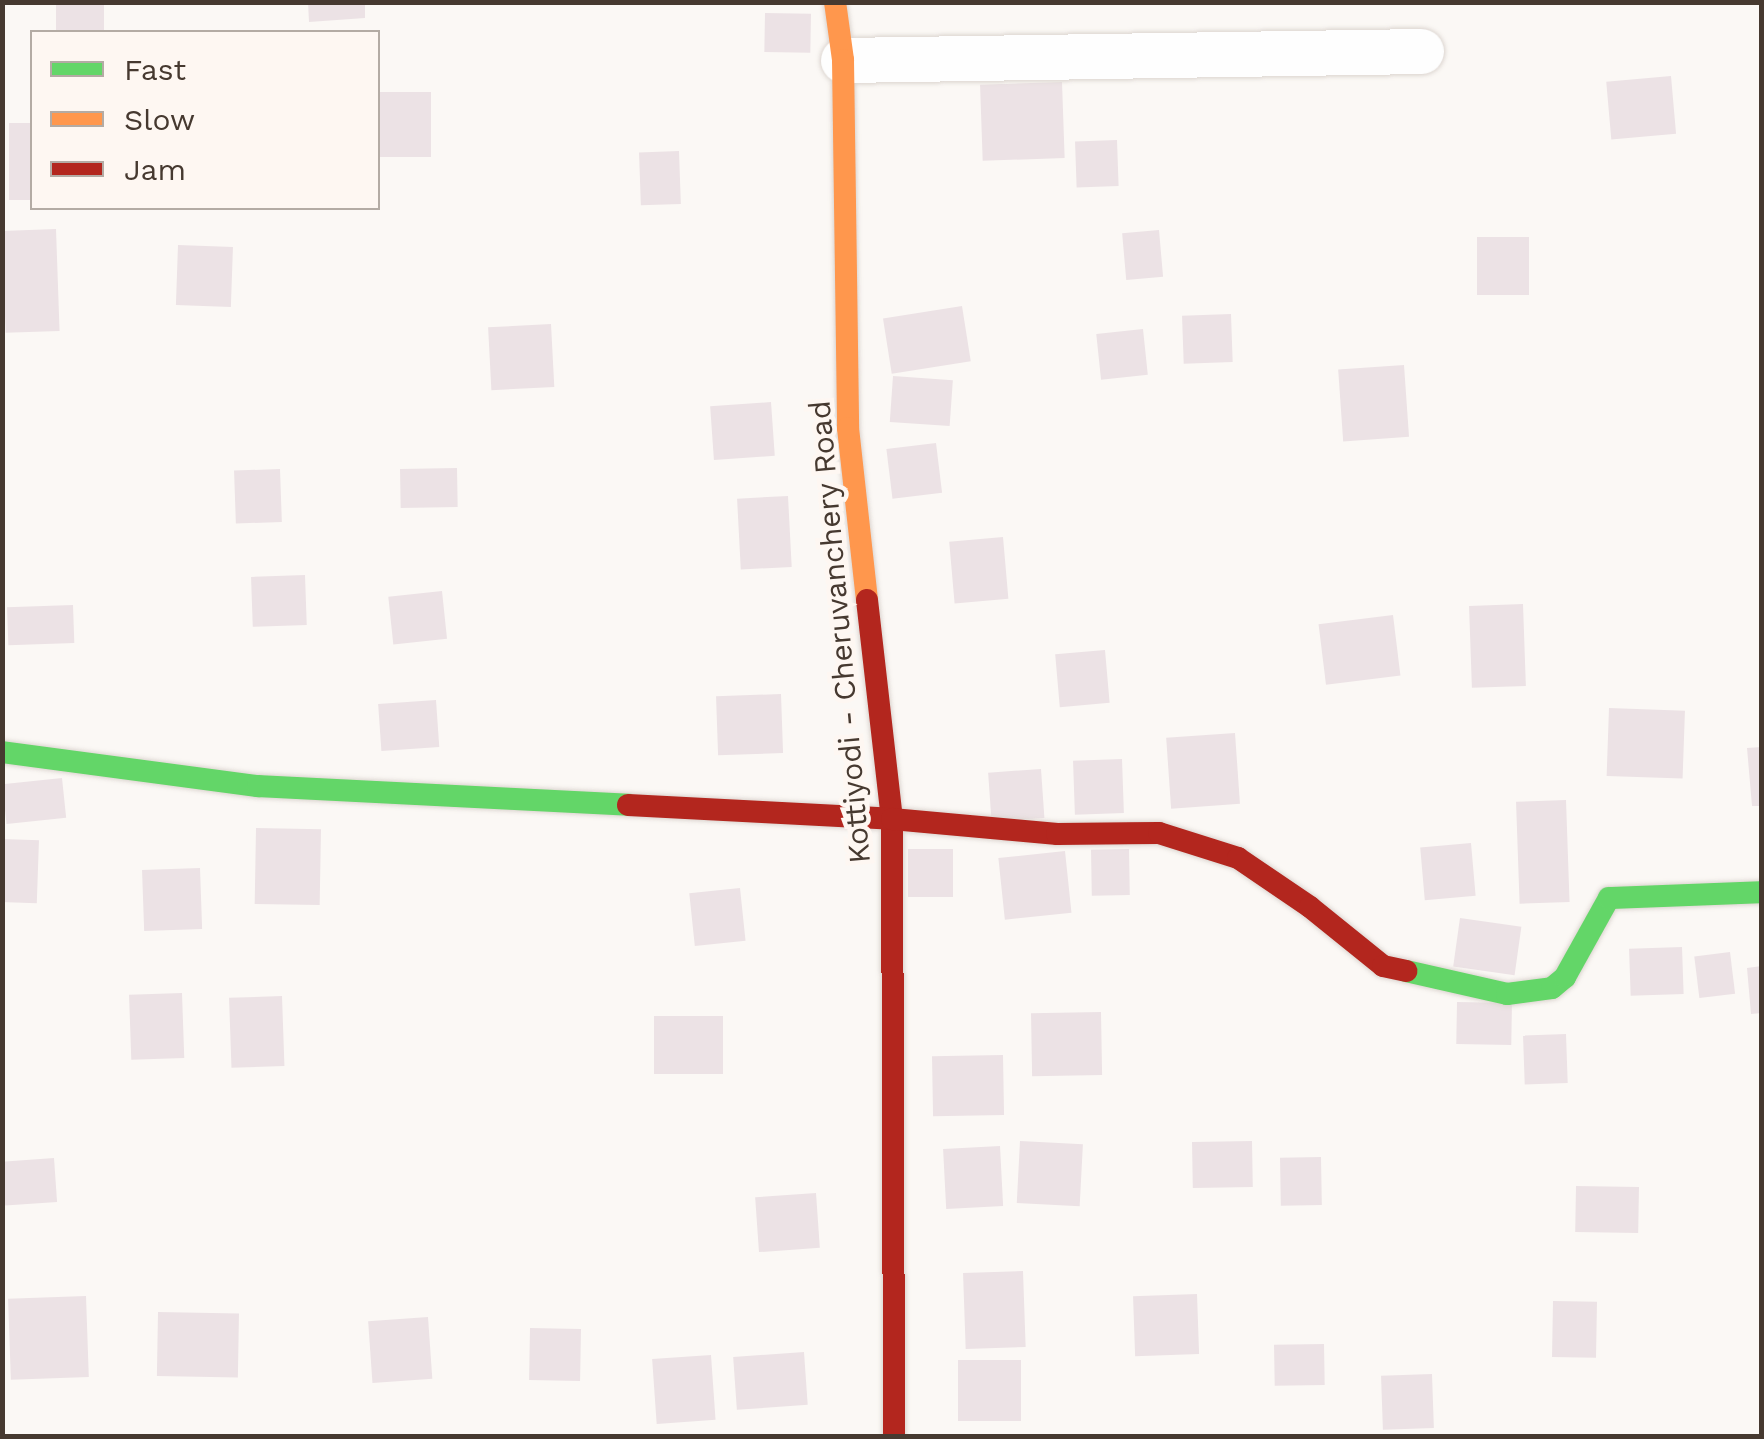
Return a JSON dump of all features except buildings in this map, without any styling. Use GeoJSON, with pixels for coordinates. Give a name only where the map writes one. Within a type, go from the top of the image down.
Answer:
{"type":"FeatureCollection","features":[{"type":"Feature","properties":{"kind":"street","name":"Kottiyodi - Cheruvanchery Road"},"geometry":{"type":"LineString","coordinates":[[835,2],[843,60],[848,428],[892,819],[894,1436]]}},
{"type":"Feature","properties":{"kind":"street"},"geometry":{"type":"LineString","coordinates":[[843,60],[1421,50]]}},
{"type":"Feature","properties":{"kind":"street"},"geometry":{"type":"LineString","coordinates":[[2,752],[258,786],[892,819],[1057,834],[1159,833],[1238,858],[1310,907],[1383,966],[1508,994],[1552,988],[1565,976],[1609,898],[1762,892]]}},
{"type":"Feature","properties":{"kind":"traffic: fast"},"geometry":{"type":"LineString","coordinates":[[2,752],[258,786],[628,805]]}},
{"type":"Feature","properties":{"kind":"traffic: fast"},"geometry":{"type":"LineString","coordinates":[[1406,971],[1507,994],[1552,988],[1565,977],[1609,898],[1762,892]]}},
{"type":"Feature","properties":{"kind":"traffic: slow"},"geometry":{"type":"LineString","coordinates":[[835,2],[843,60],[848,428],[867,600]]}},
{"type":"Feature","properties":{"kind":"traffic: jam"},"geometry":{"type":"LineString","coordinates":[[867,600],[892,819],[894,1436]]}},
{"type":"Feature","properties":{"kind":"traffic: jam"},"geometry":{"type":"LineString","coordinates":[[628,805],[892,819],[1057,834],[1159,833],[1238,858],[1310,907],[1383,966],[1406,971]]}}]}
